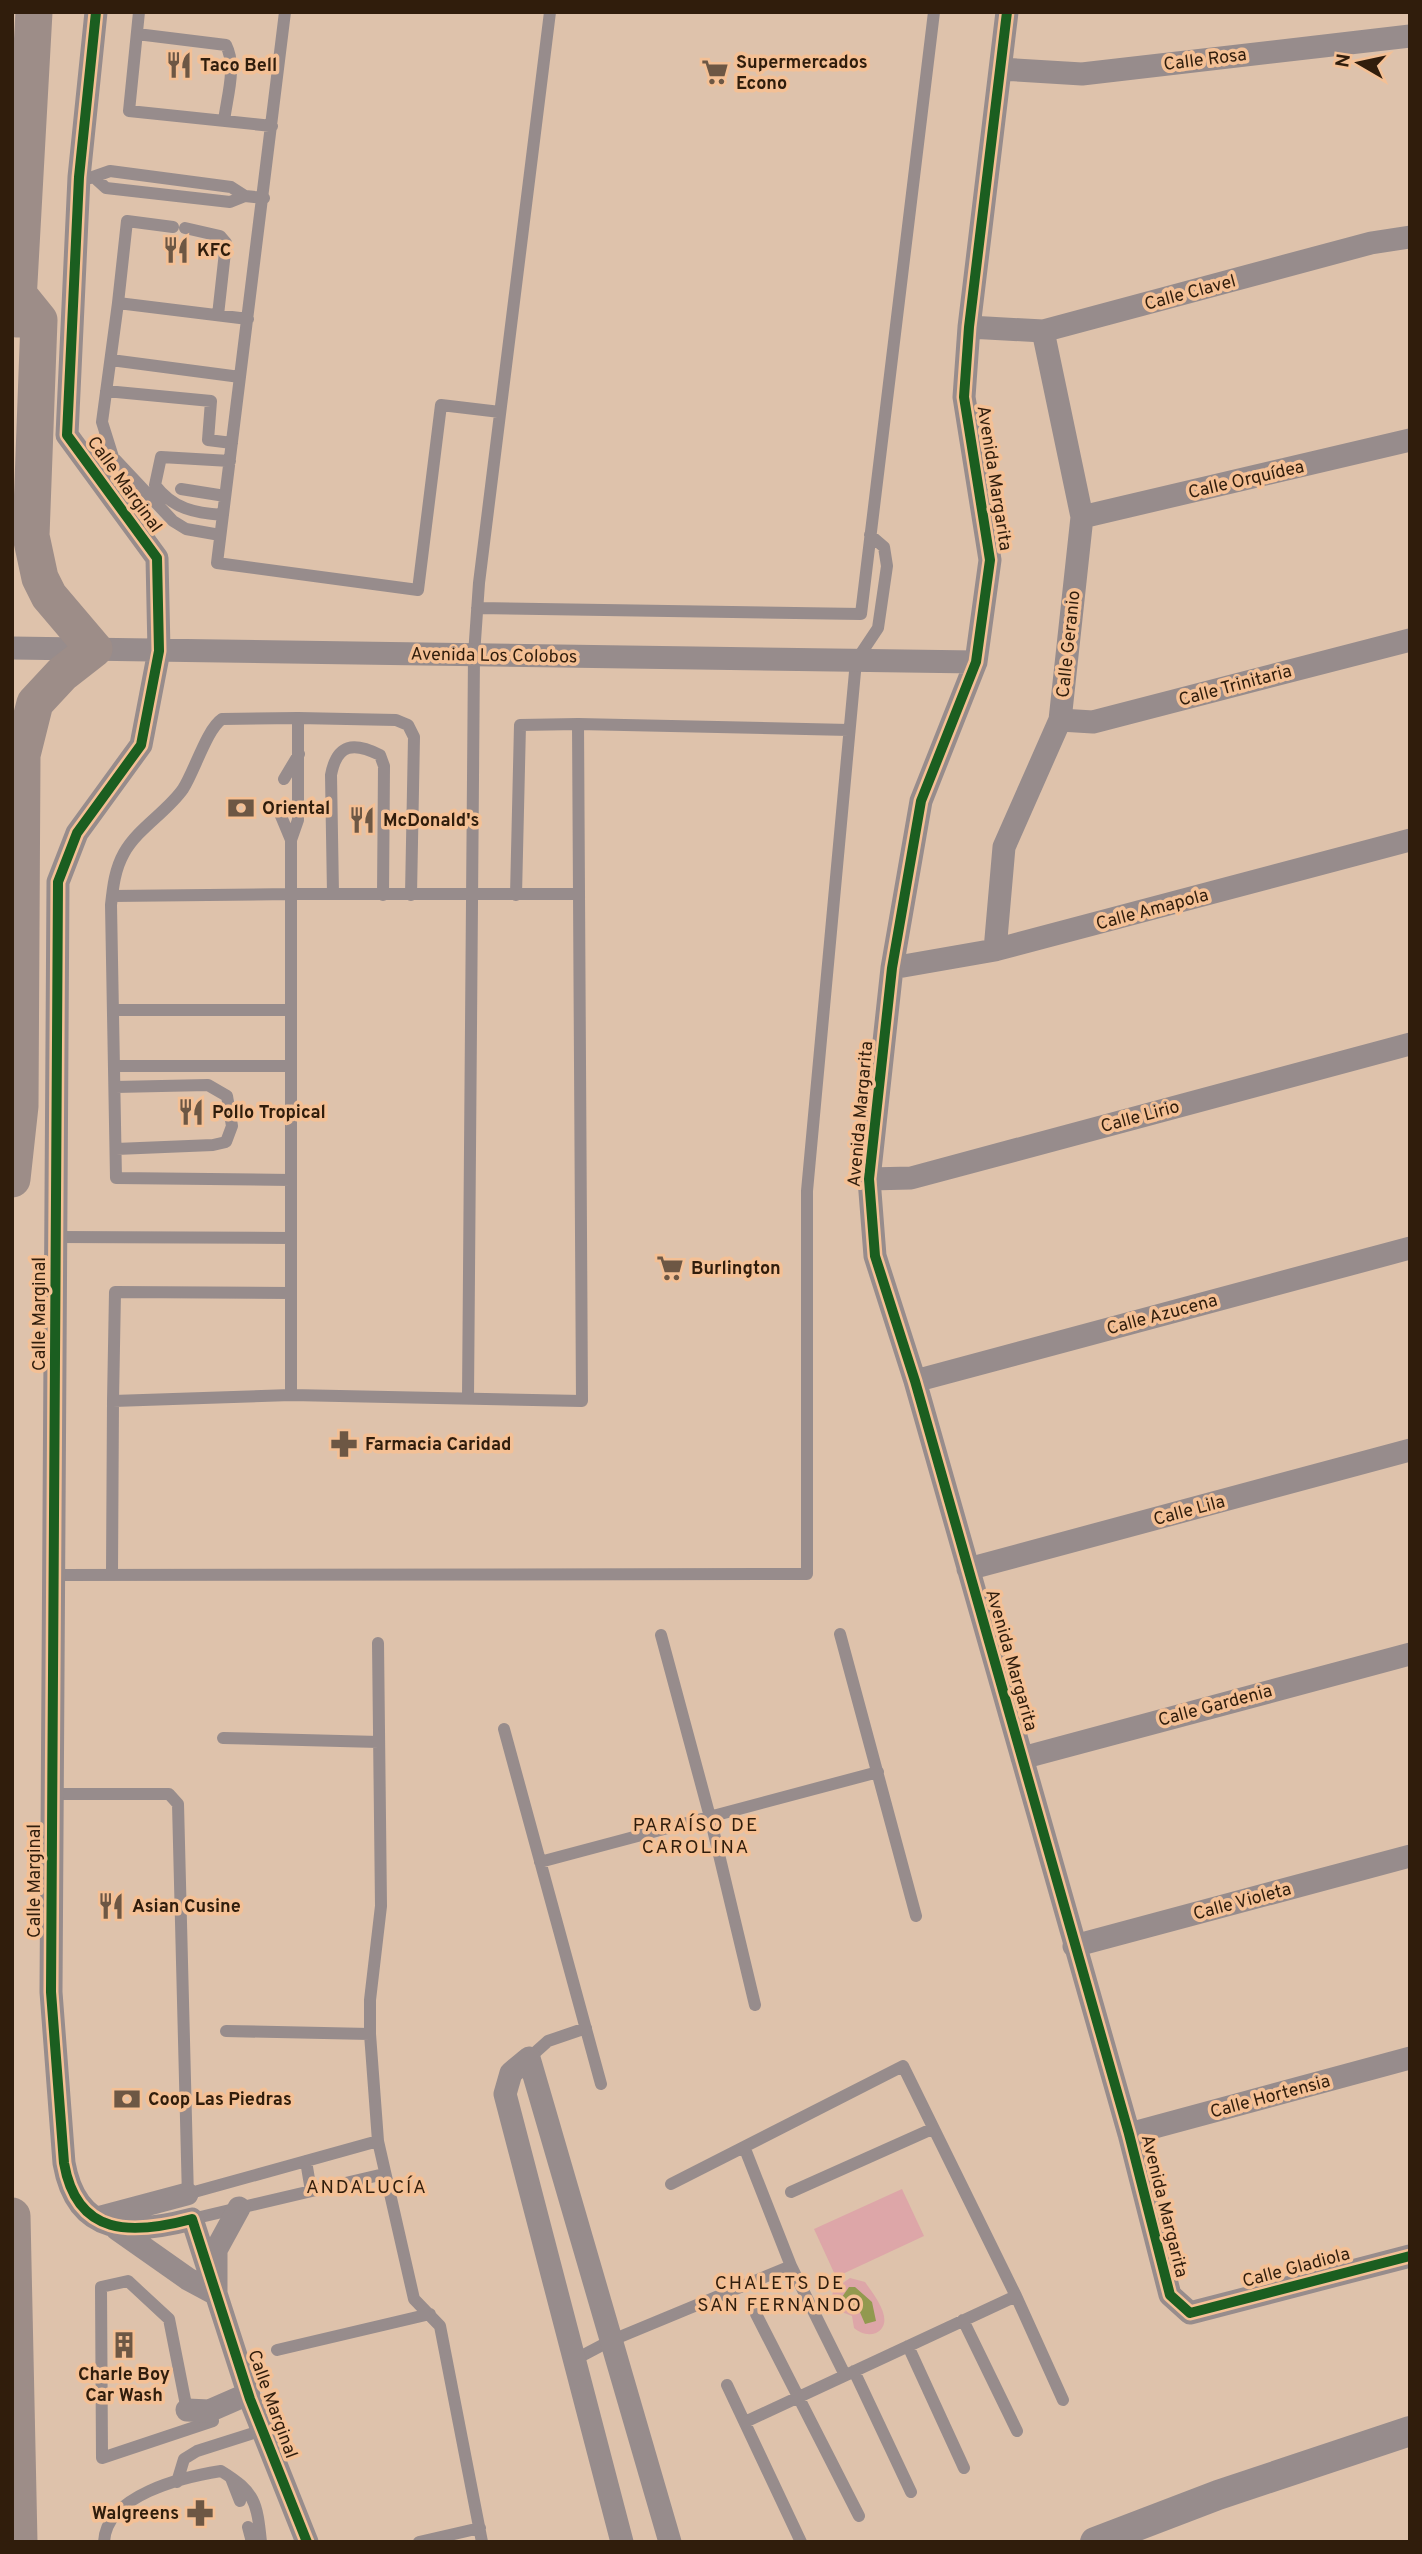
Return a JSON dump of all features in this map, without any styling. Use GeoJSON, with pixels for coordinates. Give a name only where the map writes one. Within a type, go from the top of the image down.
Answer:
{"type":"FeatureCollection","features":[{"type":"Feature","properties":{"kind":"main road"},"geometry":{"type":"LineString","coordinates":[[12,411],[34,12]]}},
{"type":"Feature","properties":{"kind":"main road"},"geometry":{"type":"LineString","coordinates":[[12,1179],[20,1105],[22,755],[35,703],[62,674],[94,649],[49,596],[40,578],[35,557],[31,536],[39,320],[18,294]]}},
{"type":"Feature","properties":{"kind":"main road"},"geometry":{"type":"LineString","coordinates":[[12,2216],[19,2542]]}},
{"type":"Feature","properties":{"kind":"street","name":"Calle Marginal"},"geometry":{"type":"LineString","coordinates":[[96,12],[87,178],[67,435],[157,558],[159,651],[141,745],[78,833],[58,882],[51,1992],[64,2163],[68,2186],[76,2202],[188,2279],[216,2294]]}},
{"type":"Feature","properties":{"kind":"street","name":"Avenida Margarita"},"geometry":{"type":"LineString","coordinates":[[1007,12],[968,327],[964,397],[990,560],[976,662],[921,801],[892,968],[869,1179],[876,1256],[915,1381],[1129,2134],[1170,2295],[1190,2313]]}},
{"type":"Feature","properties":{"kind":"street","name":"Calle Rosa"},"geometry":{"type":"LineString","coordinates":[[1001,69],[1082,74],[1410,36]]}},
{"type":"Feature","properties":{"kind":"street","name":"Calle Clavel"},"geometry":{"type":"LineString","coordinates":[[968,327],[1043,331],[1371,243],[1410,237]]}},
{"type":"Feature","properties":{"kind":"street","name":"Calle Geranio"},"geometry":{"type":"LineString","coordinates":[[995,950],[1004,846],[1060,719],[1082,517],[1043,331]]}},
{"type":"Feature","properties":{"kind":"street","name":"Calle Orquídea"},"geometry":{"type":"LineString","coordinates":[[1082,517],[1410,440]]}},
{"type":"Feature","properties":{"kind":"street","name":"Calle Trinitaria"},"geometry":{"type":"LineString","coordinates":[[1060,719],[1093,722],[1410,640]]}},
{"type":"Feature","properties":{"kind":"street","name":"Avenida Los Colobos"},"geometry":{"type":"LineString","coordinates":[[12,648],[976,662]]}},
{"type":"Feature","properties":{"kind":"street","name":"Calle Amapola"},"geometry":{"type":"LineString","coordinates":[[892,968],[995,950],[1410,840]]}},
{"type":"Feature","properties":{"kind":"street","name":"Calle Lirio"},"geometry":{"type":"LineString","coordinates":[[869,1179],[911,1178],[1410,1044]]}},
{"type":"Feature","properties":{"kind":"street","name":"Calle Azucena"},"geometry":{"type":"LineString","coordinates":[[915,1381],[1410,1248]]}},
{"type":"Feature","properties":{"kind":"street","name":"Calle Lila"},"geometry":{"type":"LineString","coordinates":[[968,1569],[1410,1450]]}},
{"type":"Feature","properties":{"kind":"street","name":"Calle Gardenia"},"geometry":{"type":"LineString","coordinates":[[1022,1758],[1410,1654]]}},
{"type":"Feature","properties":{"kind":"street","name":"Calle Violeta"},"geometry":{"type":"LineString","coordinates":[[1074,1946],[1410,1856]]}},
{"type":"Feature","properties":{"kind":"street"},"geometry":{"type":"LineString","coordinates":[[622,2542],[505,2094],[512,2073],[529,2058],[670,2542]]}},
{"type":"Feature","properties":{"kind":"street","name":"Calle Hortensia"},"geometry":{"type":"LineString","coordinates":[[1129,2134],[1410,2058]]}},
{"type":"Feature","properties":{"kind":"street"},"geometry":{"type":"LineString","coordinates":[[107,2223],[187,2194]]}},
{"type":"Feature","properties":{"kind":"street"},"geometry":{"type":"LineString","coordinates":[[216,2294],[216,2250],[239,2208]]}},
{"type":"Feature","properties":{"kind":"street","name":"Calle Marginal"},"geometry":{"type":"LineString","coordinates":[[192,2219],[249,2396],[307,2542]]}},
{"type":"Feature","properties":{"kind":"street"},"geometry":{"type":"LineString","coordinates":[[107,2223],[156,2228],[192,2219]]}},
{"type":"Feature","properties":{"kind":"street","name":"Calle Gladiola"},"geometry":{"type":"LineString","coordinates":[[1190,2313],[1410,2256]]}},
{"type":"Feature","properties":{"kind":"street"},"geometry":{"type":"LineString","coordinates":[[187,2410],[209,2411],[249,2396]]}},
{"type":"Feature","properties":{"kind":"street"},"geometry":{"type":"LineString","coordinates":[[213,2421],[249,2396]]}},
{"type":"Feature","properties":{"kind":"street"},"geometry":{"type":"LineString","coordinates":[[1095,2542],[1218,2495],[1410,2431]]}},
{"type":"Feature","properties":{"kind":"lane"},"geometry":{"type":"LineString","coordinates":[[139,12],[129,111],[272,126]]}},
{"type":"Feature","properties":{"kind":"lane"},"geometry":{"type":"LineString","coordinates":[[285,12],[217,563],[418,590],[441,405],[500,412]]}},
{"type":"Feature","properties":{"kind":"lane"},"geometry":{"type":"LineString","coordinates":[[468,1397],[474,655],[500,412],[550,12]]}},
{"type":"Feature","properties":{"kind":"lane"},"geometry":{"type":"LineString","coordinates":[[477,608],[861,614],[934,12]]}},
{"type":"Feature","properties":{"kind":"lane"},"geometry":{"type":"LineString","coordinates":[[137,34],[226,45],[231,54],[232,71],[224,121]]}},
{"type":"Feature","properties":{"kind":"lane"},"geometry":{"type":"LineString","coordinates":[[87,178],[106,188],[230,202],[245,197],[264,198]]}},
{"type":"Feature","properties":{"kind":"lane"},"geometry":{"type":"LineString","coordinates":[[218,315],[226,243],[220,236],[179,227],[127,221],[102,422],[113,457],[173,520],[186,528],[220,535]]}},
{"type":"Feature","properties":{"kind":"lane"},"geometry":{"type":"LineString","coordinates":[[118,303],[248,319]]}},
{"type":"Feature","properties":{"kind":"lane"},"geometry":{"type":"LineString","coordinates":[[111,360],[240,377]]}},
{"type":"Feature","properties":{"kind":"lane"},"geometry":{"type":"LineString","coordinates":[[106,391],[211,401],[208,440],[232,443]]}},
{"type":"Feature","properties":{"kind":"lane"},"geometry":{"type":"LineString","coordinates":[[223,515],[186,511],[155,485],[156,473],[161,457],[230,461]]}},
{"type":"Feature","properties":{"kind":"lane"},"geometry":{"type":"LineString","coordinates":[[181,489],[225,496]]}},
{"type":"Feature","properties":{"kind":"lane"},"geometry":{"type":"LineString","coordinates":[[55,1575],[807,1574],[807,1191],[856,661],[878,628],[887,566],[884,547],[870,535]]}},
{"type":"Feature","properties":{"kind":"lane"},"geometry":{"type":"LineString","coordinates":[[290,1395],[291,840],[298,820],[298,718]]}},
{"type":"Feature","properties":{"kind":"lane"},"geometry":{"type":"LineString","coordinates":[[291,1180],[117,1178],[113,1010],[114,876],[125,851],[182,790],[201,758],[214,724],[222,719],[396,720],[408,725],[414,737],[411,895]]}},
{"type":"Feature","properties":{"kind":"lane"},"geometry":{"type":"LineString","coordinates":[[113,1401],[290,1395],[582,1401],[578,724]]}},
{"type":"Feature","properties":{"kind":"lane"},"geometry":{"type":"LineString","coordinates":[[516,895],[520,725],[849,730]]}},
{"type":"Feature","properties":{"kind":"lane"},"geometry":{"type":"LineString","coordinates":[[333,894],[331,775],[334,759],[342,750],[353,746],[380,755],[384,766],[383,895]]}},
{"type":"Feature","properties":{"kind":"lane"},"geometry":{"type":"LineString","coordinates":[[284,779],[299,754]]}},
{"type":"Feature","properties":{"kind":"lane"},"geometry":{"type":"LineString","coordinates":[[281,816],[291,840]]}},
{"type":"Feature","properties":{"kind":"lane"},"geometry":{"type":"LineString","coordinates":[[112,896],[577,894]]}},
{"type":"Feature","properties":{"kind":"lane"},"geometry":{"type":"LineString","coordinates":[[113,1010],[291,1010]]}},
{"type":"Feature","properties":{"kind":"lane"},"geometry":{"type":"LineString","coordinates":[[114,1066],[291,1066]]}},
{"type":"Feature","properties":{"kind":"lane"},"geometry":{"type":"LineString","coordinates":[[115,1087],[208,1085],[227,1096],[232,1126],[226,1142],[214,1145],[116,1149]]}},
{"type":"Feature","properties":{"kind":"lane"},"geometry":{"type":"LineString","coordinates":[[57,1237],[291,1238]]}},
{"type":"Feature","properties":{"kind":"lane"},"geometry":{"type":"LineString","coordinates":[[111,1573],[116,1292],[291,1293]]}},
{"type":"Feature","properties":{"kind":"lane"},"geometry":{"type":"LineString","coordinates":[[840,1634],[916,1916]]}},
{"type":"Feature","properties":{"kind":"lane"},"geometry":{"type":"LineString","coordinates":[[661,1635],[710,1817],[755,2005]]}},
{"type":"Feature","properties":{"kind":"lane"},"geometry":{"type":"LineString","coordinates":[[378,1643],[381,1906],[370,2000],[378,2141],[414,2299],[440,2326],[482,2542]]}},
{"type":"Feature","properties":{"kind":"lane"},"geometry":{"type":"LineString","coordinates":[[504,1729],[601,2084]]}},
{"type":"Feature","properties":{"kind":"lane"},"geometry":{"type":"LineString","coordinates":[[223,1738],[379,1742]]}},
{"type":"Feature","properties":{"kind":"lane"},"geometry":{"type":"LineString","coordinates":[[540,1862],[878,1772]]}},
{"type":"Feature","properties":{"kind":"lane"},"geometry":{"type":"LineString","coordinates":[[52,1794],[169,1794],[178,1804],[187,2194],[192,2219],[384,2174]]}},
{"type":"Feature","properties":{"kind":"lane"},"geometry":{"type":"LineString","coordinates":[[529,2058],[548,2041],[586,2028]]}},
{"type":"Feature","properties":{"kind":"lane"},"geometry":{"type":"LineString","coordinates":[[226,2031],[370,2035]]}},
{"type":"Feature","properties":{"kind":"lane"},"geometry":{"type":"LineString","coordinates":[[671,2184],[745,2149],[903,2066],[1016,2296],[1063,2400]]}},
{"type":"Feature","properties":{"kind":"lane"},"geometry":{"type":"LineString","coordinates":[[791,2192],[932,2129]]}},
{"type":"Feature","properties":{"kind":"lane"},"geometry":{"type":"LineString","coordinates":[[187,2194],[378,2141]]}},
{"type":"Feature","properties":{"kind":"lane"},"geometry":{"type":"LineString","coordinates":[[745,2149],[791,2266],[850,2373],[911,2493]]}},
{"type":"Feature","properties":{"kind":"lane"},"geometry":{"type":"LineString","coordinates":[[306,2161],[311,2191]]}},
{"type":"Feature","properties":{"kind":"lane"},"geometry":{"type":"LineString","coordinates":[[574,2360],[610,2341],[791,2266]]}},
{"type":"Feature","properties":{"kind":"lane"},"geometry":{"type":"LineString","coordinates":[[187,2410],[169,2319],[128,2281],[101,2287],[102,2458],[213,2421]]}},
{"type":"Feature","properties":{"kind":"lane"},"geometry":{"type":"LineString","coordinates":[[745,2422],[1016,2296]]}},
{"type":"Feature","properties":{"kind":"lane"},"geometry":{"type":"LineString","coordinates":[[277,2350],[430,2314]]}},
{"type":"Feature","properties":{"kind":"lane"},"geometry":{"type":"LineString","coordinates":[[756,2314],[859,2516]]}},
{"type":"Feature","properties":{"kind":"lane"},"geometry":{"type":"LineString","coordinates":[[963,2320],[1017,2431]]}},
{"type":"Feature","properties":{"kind":"lane"},"geometry":{"type":"LineString","coordinates":[[908,2346],[964,2468]]}},
{"type":"Feature","properties":{"kind":"lane"},"geometry":{"type":"LineString","coordinates":[[727,2385],[801,2542]]}},
{"type":"Feature","properties":{"kind":"lane"},"geometry":{"type":"LineString","coordinates":[[177,2482],[184,2459],[197,2451],[263,2430]]}},
{"type":"Feature","properties":{"kind":"lane"},"geometry":{"type":"LineString","coordinates":[[104,2542],[104,2532],[113,2516],[127,2501],[177,2482],[221,2471],[248,2490],[257,2513],[261,2542]]}},
{"type":"Feature","properties":{"kind":"lane"},"geometry":{"type":"LineString","coordinates":[[231,2477],[240,2501]]}},
{"type":"Feature","properties":{"kind":"lane"},"geometry":{"type":"LineString","coordinates":[[248,2527],[252,2542]]}},
{"type":"Feature","properties":{"kind":"lane"},"geometry":{"type":"LineString","coordinates":[[419,2542],[480,2528]]}},
{"type":"Feature","properties":{"kind":"shaded area"},"geometry":{"type":"Polygon","coordinates":[[[902,2189],[924,2236],[836,2277],[814,2229],[902,2189]]]}},
{"type":"Feature","properties":{"kind":"shaded area"},"geometry":{"type":"Polygon","coordinates":[[[850,2278],[865,2282],[878,2301],[884,2322],[876,2333],[867,2334],[856,2330],[852,2316],[837,2310],[832,2300],[833,2290],[850,2278]]]}},
{"type":"Feature","properties":{"kind":"shaded area"},"geometry":{"type":"Polygon","coordinates":[[[849,2287],[855,2287],[872,2302],[876,2321],[865,2324],[859,2310],[845,2305],[842,2297],[849,2287]]]}},
{"type":"Feature","properties":{"kind":"cycle path"},"geometry":{"type":"LineString","coordinates":[[96,12],[79,177],[67,435],[157,558],[159,651],[141,745],[77,833],[58,882],[51,1992],[64,2163],[71,2187],[81,2205],[94,2217],[110,2225],[149,2227],[192,2219],[250,2399],[307,2542]]}},
{"type":"Feature","properties":{"kind":"cycle path"},"geometry":{"type":"LineString","coordinates":[[1007,12],[969,327],[964,397],[990,560],[976,662],[921,801],[892,968],[869,1179],[875,1256],[915,1381],[1129,2134],[1170,2295],[1190,2313],[1410,2256]]}},
{"type":"Feature","properties":{"kind":"place","name":"Taco Bell"},"geometry":{"type":"Point","coordinates":[179,65]}},
{"type":"Feature","properties":{"kind":"place","name":"Supermercados Econo"},"geometry":{"type":"Point","coordinates":[715,72]}},
{"type":"Feature","properties":{"kind":"place","name":"KFC"},"geometry":{"type":"Point","coordinates":[176,250]}},
{"type":"Feature","properties":{"kind":"place","name":"Oriental"},"geometry":{"type":"Point","coordinates":[241,808]}},
{"type":"Feature","properties":{"kind":"place","name":"McDonald's"},"geometry":{"type":"Point","coordinates":[362,820]}},
{"type":"Feature","properties":{"kind":"place","name":"Pollo Tropical"},"geometry":{"type":"Point","coordinates":[191,1112]}},
{"type":"Feature","properties":{"kind":"place","name":"Burlington"},"geometry":{"type":"Point","coordinates":[670,1268]}},
{"type":"Feature","properties":{"kind":"place","name":"Farmacia Caridad"},"geometry":{"type":"Point","coordinates":[344,1444]}},
{"type":"Feature","properties":{"kind":"place","name":"Asian Cusine"},"geometry":{"type":"Point","coordinates":[111,1906]}},
{"type":"Feature","properties":{"kind":"place","name":"Coop Las Piedras"},"geometry":{"type":"Point","coordinates":[127,2099]}},
{"type":"Feature","properties":{"kind":"place","name":"Charle Boy Car Wash"},"geometry":{"type":"Point","coordinates":[124,2345]}},
{"type":"Feature","properties":{"kind":"place","name":"Walgreens"},"geometry":{"type":"Point","coordinates":[200,2513]}},
{"type":"Feature","properties":{"kind":"district","name":"PARAÍSO DE CAROLINA"},"geometry":{"type":"Point","coordinates":[696,1835]}},
{"type":"Feature","properties":{"kind":"district","name":"ANDALUCÍA"},"geometry":{"type":"Point","coordinates":[367,2186]}},
{"type":"Feature","properties":{"kind":"district","name":"CHALETS DE SAN FERNANDO"},"geometry":{"type":"Point","coordinates":[780,2293]}}]}
